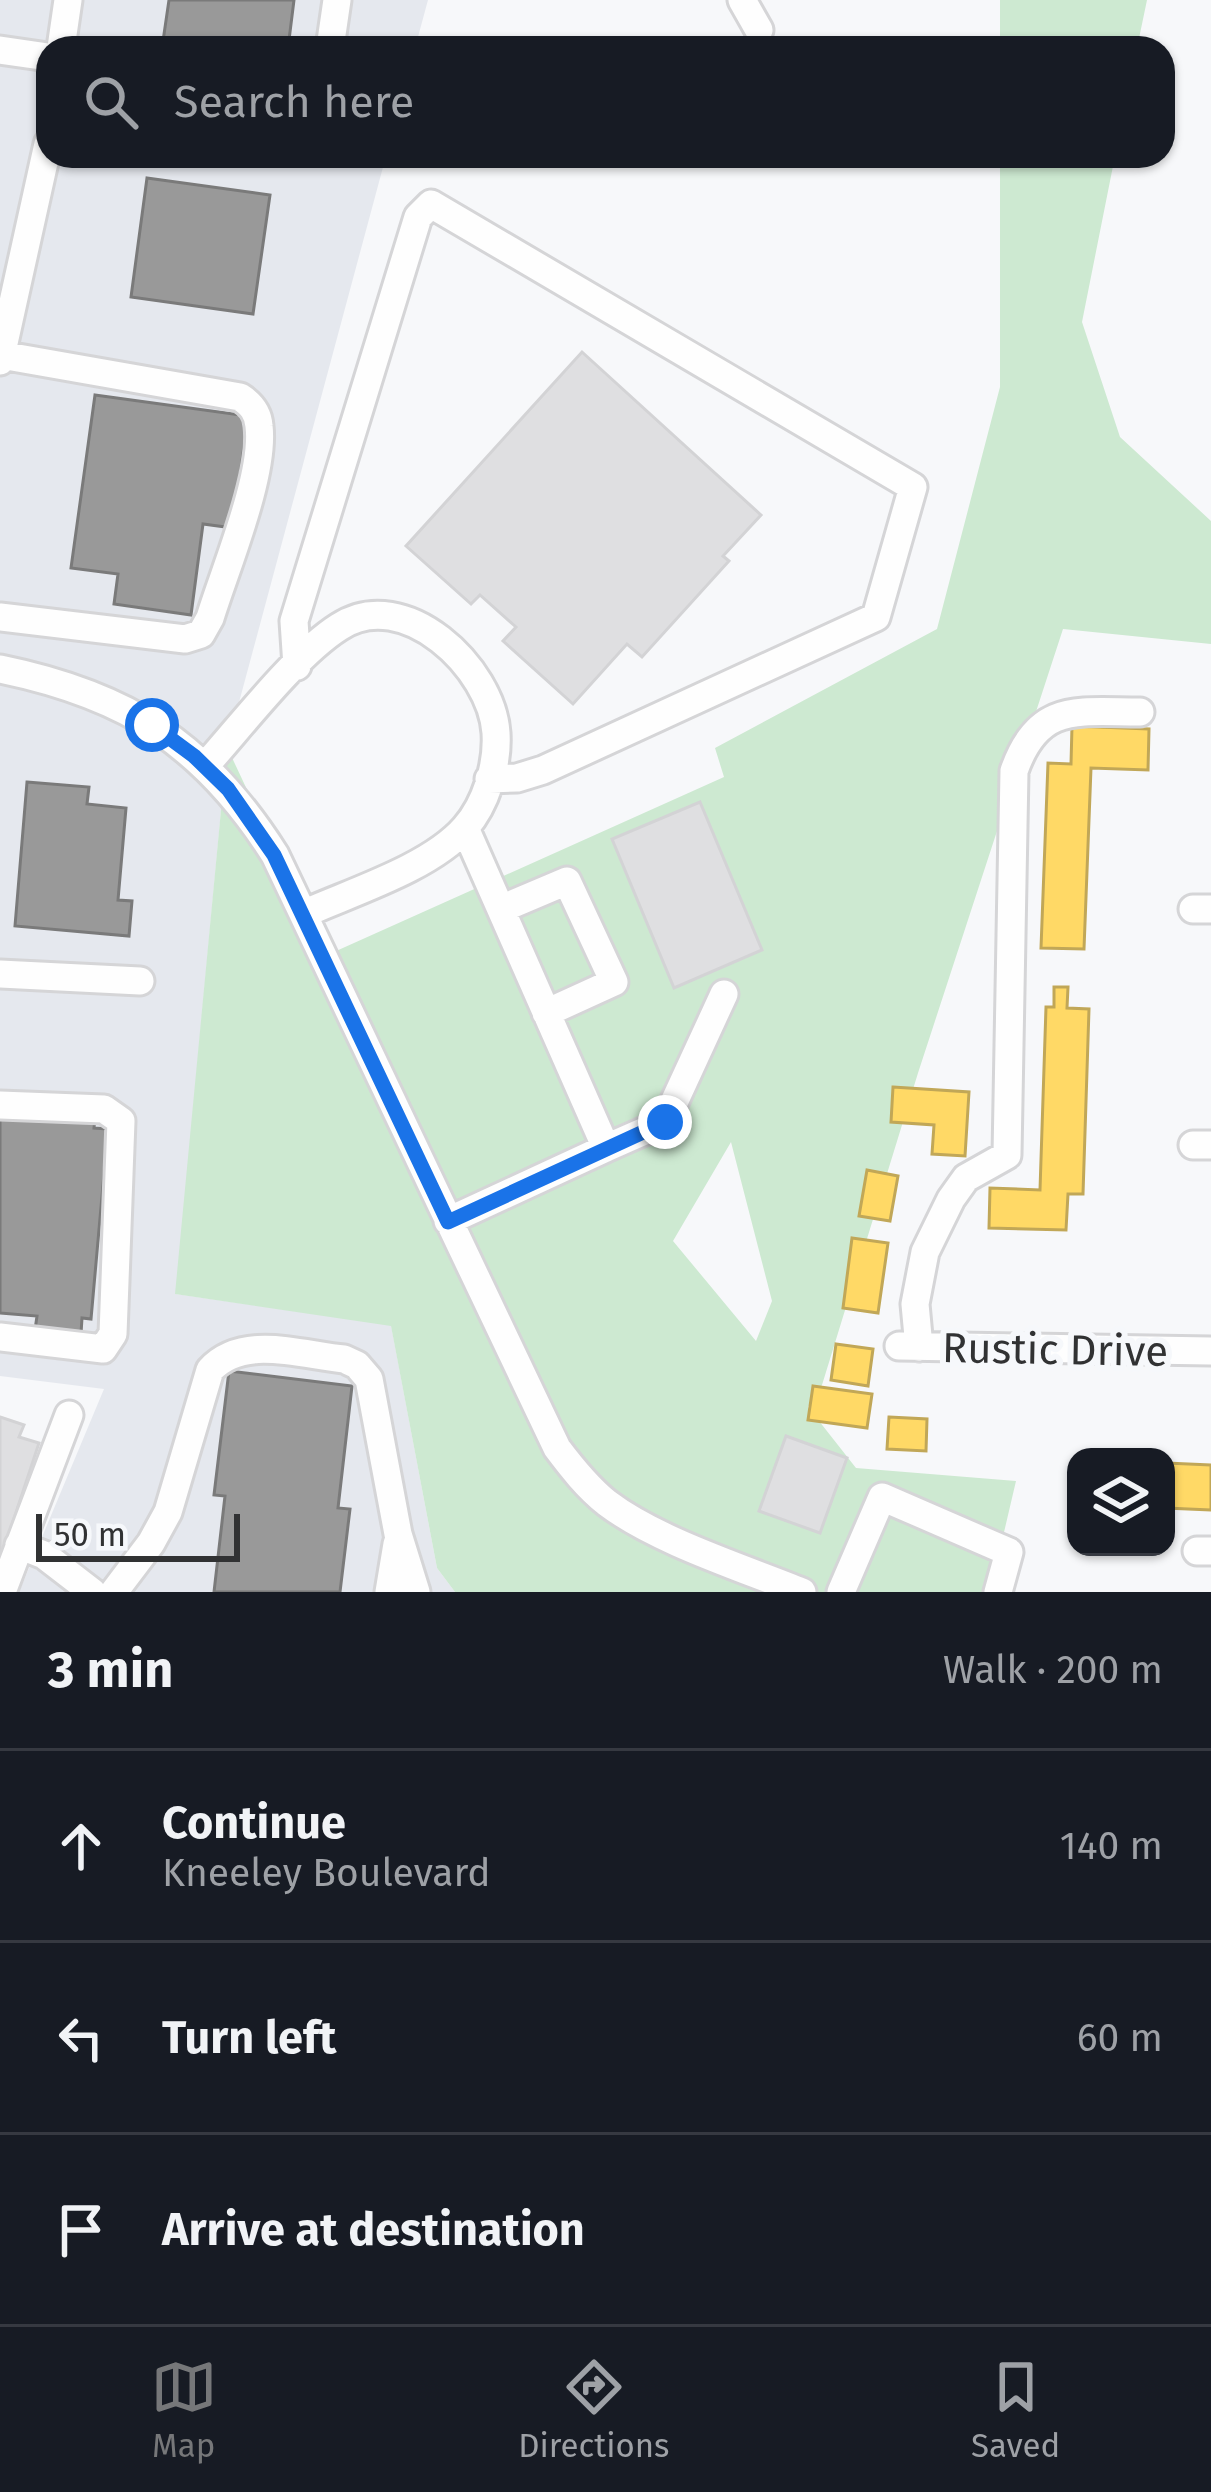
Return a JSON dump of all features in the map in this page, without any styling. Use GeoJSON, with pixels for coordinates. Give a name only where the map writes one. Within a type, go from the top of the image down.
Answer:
{"type":"FeatureCollection","features":[{"type":"Feature","properties":{"kind":"street"},"geometry":{"type":"LineString","coordinates":[[63,36],[68,0]]}},
{"type":"Feature","properties":{"kind":"street"},"geometry":{"type":"LineString","coordinates":[[332,36],[337,0]]}},
{"type":"Feature","properties":{"kind":"street"},"geometry":{"type":"LineString","coordinates":[[742,0],[759,30]]}},
{"type":"Feature","properties":{"kind":"street"},"geometry":{"type":"LineString","coordinates":[[0,50],[36,55]]}},
{"type":"Feature","properties":{"kind":"street"},"geometry":{"type":"LineString","coordinates":[[0,616],[185,639],[201,634],[256,468],[260,425],[252,404],[240,397],[1,358],[43,168]]}},
{"type":"Feature","properties":{"kind":"street"},"geometry":{"type":"LineString","coordinates":[[297,665],[294,621],[418,217],[431,204],[913,487],[876,617],[543,770],[518,778],[489,779]]}},
{"type":"Feature","properties":{"kind":"street"},"geometry":{"type":"LineString","coordinates":[[205,766],[297,665],[340,626],[374,614],[410,620],[443,640],[467,668],[489,705],[496,732],[485,797],[465,829],[425,859],[303,914]]}},
{"type":"Feature","properties":{"kind":"street"},"geometry":{"type":"LineString","coordinates":[[0,669],[54,680],[120,706],[152,725],[205,766],[254,823],[303,914],[539,1417],[580,1478],[607,1503],[734,1579],[802,1592]]}},
{"type":"Feature","properties":{"kind":"street","name":"Rustic Drive"},"geometry":{"type":"LineString","coordinates":[[1140,712],[1056,716],[1030,735],[1014,771],[1007,1155],[966,1178],[951,1199],[925,1252],[909,1346],[1211,1351]]}},
{"type":"Feature","properties":{"kind":"street"},"geometry":{"type":"LineString","coordinates":[[465,829],[606,1148]]}},
{"type":"Feature","properties":{"kind":"street"},"geometry":{"type":"LineString","coordinates":[[501,909],[567,880],[614,982],[546,1013]]}},
{"type":"Feature","properties":{"kind":"street"},"geometry":{"type":"LineString","coordinates":[[0,974],[140,981]]}},
{"type":"Feature","properties":{"kind":"street"},"geometry":{"type":"LineString","coordinates":[[448,1222],[665,1122],[724,994]]}},
{"type":"Feature","properties":{"kind":"street"},"geometry":{"type":"LineString","coordinates":[[0,1105],[104,1109],[121,1121],[113,1334],[103,1349],[0,1336]]}},
{"type":"Feature","properties":{"kind":"street"},"geometry":{"type":"LineString","coordinates":[[114,1592],[168,1512],[210,1370],[223,1356],[250,1349],[344,1360],[357,1365],[369,1379],[398,1534],[416,1592]]}},
{"type":"Feature","properties":{"kind":"street"},"geometry":{"type":"LineString","coordinates":[[2,1592],[69,1415]]}},
{"type":"Feature","properties":{"kind":"street"},"geometry":{"type":"LineString","coordinates":[[841,1592],[882,1497],[1010,1552],[998,1592]]}},
{"type":"Feature","properties":{"kind":"street"},"geometry":{"type":"LineString","coordinates":[[389,1592],[398,1534]]}},
{"type":"Feature","properties":{"kind":"street"},"geometry":{"type":"LineString","coordinates":[[19,1545],[44,1555],[92,1592]]}},
{"type":"Feature","properties":{"kind":"shaded area"},"geometry":{"type":"Polygon","coordinates":[[[0,0],[428,0],[418,36],[36,36],[36,168],[383,168],[227,747],[176,1294],[391,1325],[437,1568],[455,1592],[19,1592],[104,1389],[0,1376],[0,0]]]}},
{"type":"Feature","properties":{"kind":"green space"},"geometry":{"type":"Polygon","coordinates":[[[1000,0],[1147,0],[1140,36],[1000,36],[1000,0]]]}},
{"type":"Feature","properties":{"kind":"green space"},"geometry":{"type":"Polygon","coordinates":[[[1000,168],[1113,168],[1082,322],[1120,437],[1211,521],[1211,644],[1063,629],[822,1385],[808,1407],[856,1468],[1016,1481],[990,1592],[455,1592],[437,1568],[391,1326],[175,1294],[227,747],[325,956],[724,777],[715,748],[937,629],[1000,387],[1000,168]],[[731,1142],[673,1241],[756,1341],[772,1301],[731,1142]]]}},
{"type":"Feature","properties":{"kind":"building: Homes"},"geometry":{"type":"Polygon","coordinates":[[[1072,726],[1149,729],[1148,770],[1091,768],[1084,949],[1041,948],[1048,763],[1071,764],[1072,726]]]}},
{"type":"Feature","properties":{"kind":"building: Homes"},"geometry":{"type":"Polygon","coordinates":[[[1054,987],[1068,987],[1067,1008],[1089,1009],[1083,1194],[1068,1194],[1066,1230],[989,1228],[990,1188],[1040,1190],[1046,1007],[1054,1007],[1054,987]]]}},
{"type":"Feature","properties":{"kind":"building: Homes"},"geometry":{"type":"Polygon","coordinates":[[[893,1087],[969,1092],[965,1156],[932,1154],[934,1125],[891,1122],[893,1087]]]}},
{"type":"Feature","properties":{"kind":"building: Homes"},"geometry":{"type":"Polygon","coordinates":[[[867,1170],[898,1176],[890,1221],[859,1216],[867,1170]]]}},
{"type":"Feature","properties":{"kind":"building: Homes"},"geometry":{"type":"Polygon","coordinates":[[[852,1238],[888,1243],[878,1313],[843,1308],[852,1238]]]}},
{"type":"Feature","properties":{"kind":"building: Homes"},"geometry":{"type":"Polygon","coordinates":[[[836,1344],[873,1349],[868,1386],[831,1380],[836,1344]]]}},
{"type":"Feature","properties":{"kind":"building: Homes"},"geometry":{"type":"Polygon","coordinates":[[[813,1386],[872,1394],[867,1428],[808,1420],[813,1386]]]}},
{"type":"Feature","properties":{"kind":"building: Homes"},"geometry":{"type":"Polygon","coordinates":[[[889,1417],[927,1419],[926,1451],[887,1449],[889,1417]]]}},
{"type":"Feature","properties":{"kind":"building: Homes"},"geometry":{"type":"Polygon","coordinates":[[[1175,1463],[1211,1465],[1211,1510],[1175,1508],[1175,1463]]]}},
{"type":"Feature","properties":{"kind":"building: Industry"},"geometry":{"type":"Polygon","coordinates":[[[169,0],[294,0],[290,36],[164,36],[169,0]]]}},
{"type":"Feature","properties":{"kind":"building: Industry"},"geometry":{"type":"Polygon","coordinates":[[[147,178],[270,195],[253,314],[131,297],[147,178]]]}},
{"type":"Feature","properties":{"kind":"building: Industry"},"geometry":{"type":"Polygon","coordinates":[[[95,395],[248,416],[233,528],[203,524],[191,615],[114,604],[118,574],[71,568],[95,395]]]}},
{"type":"Feature","properties":{"kind":"building: Industry"},"geometry":{"type":"Polygon","coordinates":[[[27,782],[89,787],[87,804],[126,808],[118,900],[132,901],[129,936],[15,926],[27,782]]]}},
{"type":"Feature","properties":{"kind":"building: Industry"},"geometry":{"type":"Polygon","coordinates":[[[0,1110],[95,1118],[94,1128],[108,1129],[91,1319],[82,1318],[81,1334],[35,1330],[37,1316],[0,1313],[0,1110]]]}},
{"type":"Feature","properties":{"kind":"building: Industry"},"geometry":{"type":"Polygon","coordinates":[[[229,1371],[352,1386],[338,1508],[350,1509],[340,1592],[214,1592],[225,1496],[214,1495],[229,1371]]]}},
{"type":"Feature","properties":{"kind":"building: Other"},"geometry":{"type":"Polygon","coordinates":[[[582,352],[761,515],[723,556],[729,561],[642,657],[627,644],[573,704],[503,641],[516,627],[480,595],[471,604],[406,546],[582,352]]]}},
{"type":"Feature","properties":{"kind":"building: Other"},"geometry":{"type":"Polygon","coordinates":[[[700,802],[762,950],[674,988],[612,839],[700,802]]]}},
{"type":"Feature","properties":{"kind":"building: Other"},"geometry":{"type":"Polygon","coordinates":[[[0,1417],[24,1425],[19,1437],[39,1443],[0,1561],[0,1417]]]}},
{"type":"Feature","properties":{"kind":"building: Other"},"geometry":{"type":"Polygon","coordinates":[[[786,1436],[847,1458],[820,1533],[759,1511],[786,1436]]]}},
{"type":"Feature","properties":{"kind":"route"},"geometry":{"type":"LineString","coordinates":[[152,725],[228,789],[274,855],[448,1222],[665,1122]]}}]}
